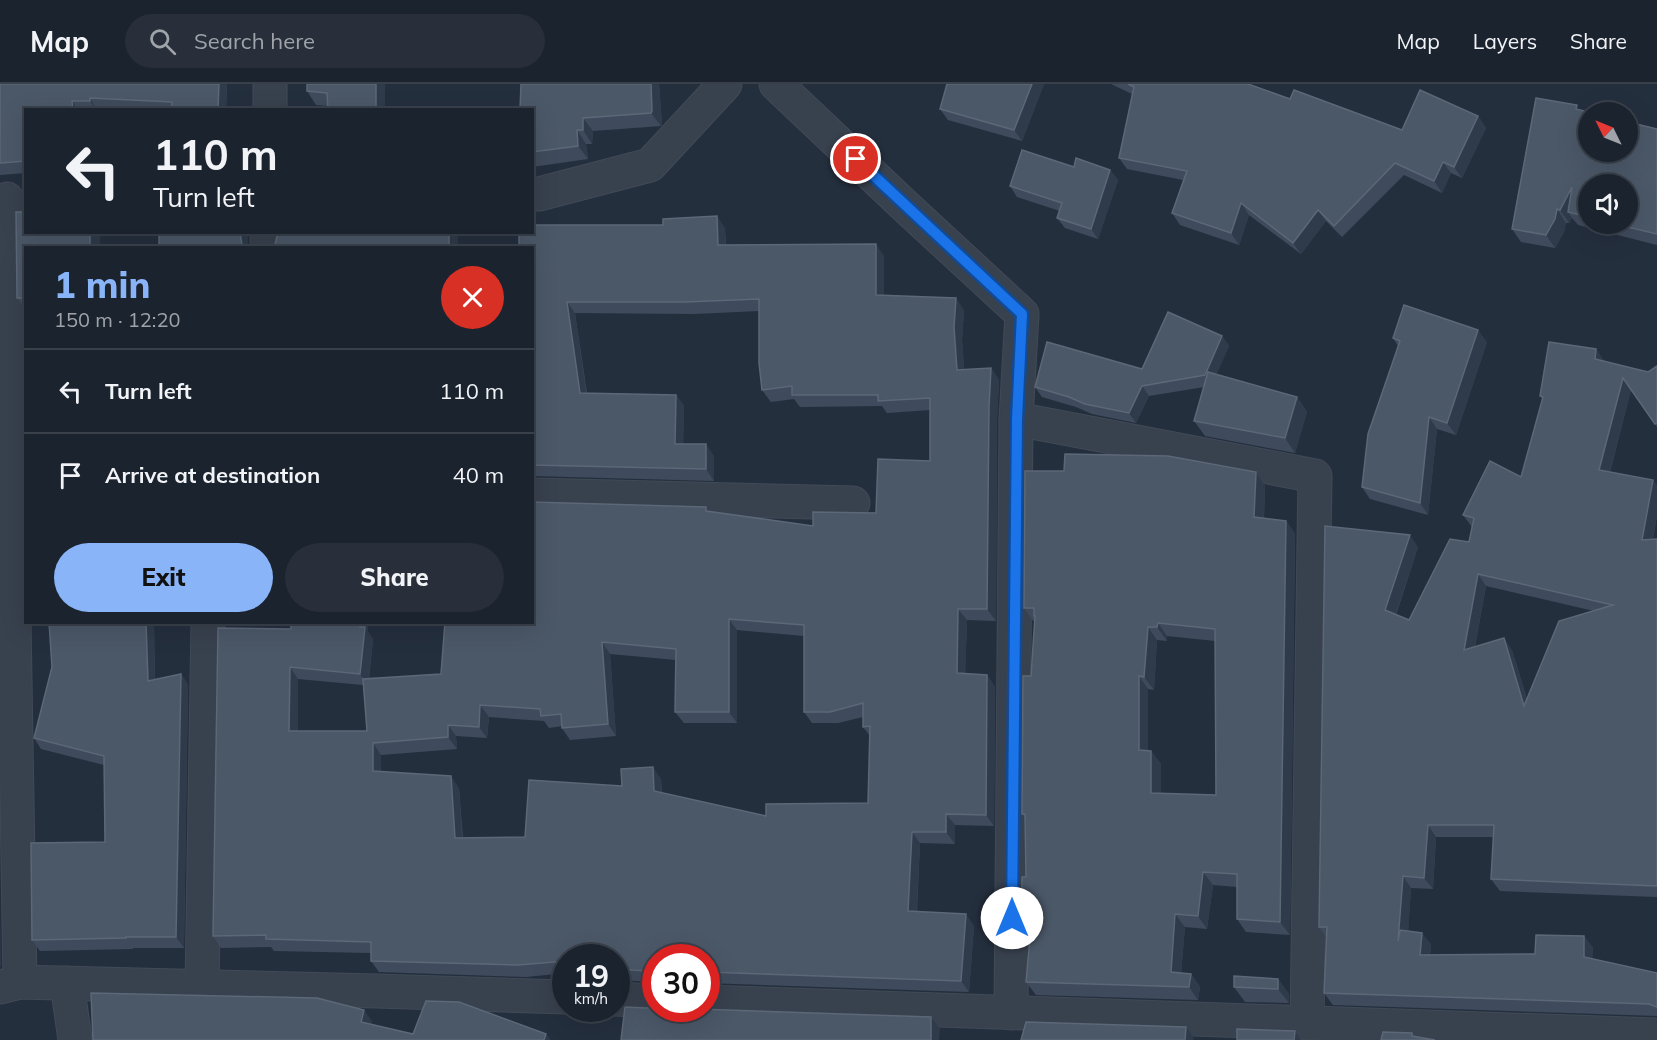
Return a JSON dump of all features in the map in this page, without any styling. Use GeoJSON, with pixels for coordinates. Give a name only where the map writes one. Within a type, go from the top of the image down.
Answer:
{"type":"FeatureCollection","features":[{"type":"Feature","properties":{"kind":"street"},"geometry":{"type":"LineString","coordinates":[[270,84],[270,108]]}},
{"type":"Feature","properties":{"kind":"street"},"geometry":{"type":"LineString","coordinates":[[534,194],[650,165],[725,84]]}},
{"type":"Feature","properties":{"kind":"street"},"geometry":{"type":"LineString","coordinates":[[777,84],[903,205],[1022,314],[1017,419],[1011,1013]]}},
{"type":"Feature","properties":{"kind":"street"},"geometry":{"type":"LineString","coordinates":[[11,199],[8,704],[10,984],[202,986],[552,998]]}},
{"type":"Feature","properties":{"kind":"street"},"geometry":{"type":"LineString","coordinates":[[1017,419],[1315,476],[1307,1023]]}},
{"type":"Feature","properties":{"kind":"street"},"geometry":{"type":"LineString","coordinates":[[534,495],[853,503]]}},
{"type":"Feature","properties":{"kind":"street"},"geometry":{"type":"LineString","coordinates":[[202,986],[208,624]]}},
{"type":"Feature","properties":{"kind":"street"},"geometry":{"type":"LineString","coordinates":[[67,983],[75,1040]]}},
{"type":"Feature","properties":{"kind":"street"},"geometry":{"type":"LineString","coordinates":[[720,1003],[1657,1035]]}},
{"type":"Feature","properties":{"kind":"building"},"geometry":{"type":"Polygon","coordinates":[[[0,84],[219,84],[218,108],[172,108],[172,102],[90,98],[90,101],[72,101],[73,108],[24,108],[24,161],[0,163],[0,84]]]}},
{"type":"Feature","properties":{"kind":"building"},"geometry":{"type":"Polygon","coordinates":[[[307,84],[376,84],[376,108],[328,108],[327,93],[307,91],[307,84]]]}},
{"type":"Feature","properties":{"kind":"building"},"geometry":{"type":"Polygon","coordinates":[[[521,84],[651,84],[651,113],[583,118],[583,130],[577,130],[578,146],[534,152],[534,108],[520,108],[521,84]]]}},
{"type":"Feature","properties":{"kind":"building"},"geometry":{"type":"Polygon","coordinates":[[[947,84],[1032,84],[1014,130],[940,109],[947,84]]]}},
{"type":"Feature","properties":{"kind":"building"},"geometry":{"type":"Polygon","coordinates":[[[1128,84],[1248,84],[1290,99],[1294,90],[1402,130],[1420,90],[1478,116],[1454,167],[1443,162],[1434,181],[1395,163],[1334,226],[1318,210],[1293,243],[1241,203],[1231,233],[1172,213],[1187,171],[1119,158],[1134,87],[1128,84]]]}},
{"type":"Feature","properties":{"kind":"building"},"geometry":{"type":"Polygon","coordinates":[[[1536,98],[1577,105],[1578,162],[1638,162],[1638,124],[1657,129],[1657,234],[1638,229],[1638,174],[1578,174],[1578,214],[1568,212],[1572,187],[1560,210],[1557,209],[1555,219],[1546,235],[1512,229],[1536,98]]]}},
{"type":"Feature","properties":{"kind":"building"},"geometry":{"type":"Polygon","coordinates":[[[1022,150],[1074,167],[1076,158],[1110,170],[1091,229],[1057,218],[1062,203],[1010,186],[1022,150]]]}},
{"type":"Feature","properties":{"kind":"building"},"geometry":{"type":"Polygon","coordinates":[[[16,212],[24,212],[24,234],[90,234],[90,246],[24,246],[24,298],[17,298],[16,212]]]}},
{"type":"Feature","properties":{"kind":"building"},"geometry":{"type":"Polygon","coordinates":[[[717,216],[718,245],[876,244],[876,295],[956,298],[954,327],[957,370],[991,368],[987,609],[958,609],[957,673],[987,675],[986,815],[946,814],[946,832],[912,832],[908,911],[966,914],[961,981],[720,972],[720,944],[642,944],[642,971],[630,970],[630,944],[552,944],[552,962],[518,965],[371,961],[371,942],[266,939],[266,935],[213,936],[218,628],[291,629],[291,624],[360,624],[360,627],[365,627],[360,674],[290,667],[289,731],[367,731],[363,679],[441,674],[445,624],[534,624],[534,502],[706,507],[706,511],[813,526],[813,512],[876,513],[878,459],[930,461],[930,398],[878,401],[878,395],[792,395],[792,386],[762,390],[759,363],[759,299],[685,302],[567,302],[580,393],[676,395],[675,444],[706,444],[706,469],[534,465],[534,246],[519,246],[519,234],[534,234],[534,225],[663,225],[663,219],[717,216]],[[729,619],[729,712],[675,712],[676,649],[602,642],[608,724],[562,728],[561,714],[541,716],[540,709],[480,705],[479,727],[448,725],[448,737],[373,743],[373,771],[451,776],[455,838],[525,837],[529,780],[622,786],[621,769],[653,767],[654,791],[766,816],[766,804],[868,803],[870,726],[863,727],[863,703],[830,712],[804,712],[804,625],[729,619]]]}},
{"type":"Feature","properties":{"kind":"building"},"geometry":{"type":"Polygon","coordinates":[[[159,234],[240,234],[243,246],[159,246],[159,234]]]}},
{"type":"Feature","properties":{"kind":"building"},"geometry":{"type":"Polygon","coordinates":[[[278,234],[449,234],[449,246],[275,245],[278,234]]]}},
{"type":"Feature","properties":{"kind":"building"},"geometry":{"type":"Polygon","coordinates":[[[1404,305],[1478,330],[1447,423],[1429,417],[1420,503],[1362,487],[1368,434],[1400,341],[1393,338],[1404,305]]]}},
{"type":"Feature","properties":{"kind":"building"},"geometry":{"type":"Polygon","coordinates":[[[1168,312],[1222,336],[1205,375],[1142,386],[1129,413],[1085,404],[1035,387],[1047,342],[1142,369],[1168,312]]]}},
{"type":"Feature","properties":{"kind":"building"},"geometry":{"type":"Polygon","coordinates":[[[1549,342],[1596,349],[1595,359],[1648,372],[1657,366],[1657,423],[1655,424],[1623,378],[1599,470],[1653,480],[1642,540],[1657,539],[1657,886],[1491,879],[1494,825],[1428,825],[1424,878],[1403,876],[1398,941],[1400,930],[1422,933],[1420,955],[1535,954],[1536,935],[1584,936],[1584,957],[1657,973],[1657,1007],[1649,1004],[1324,993],[1327,927],[1319,927],[1325,526],[1410,535],[1385,610],[1409,620],[1450,539],[1469,542],[1474,518],[1463,515],[1490,461],[1521,477],[1543,397],[1540,396],[1549,342]],[[1478,574],[1464,650],[1504,638],[1524,706],[1559,621],[1613,605],[1478,574]]]}},
{"type":"Feature","properties":{"kind":"building"},"geometry":{"type":"Polygon","coordinates":[[[1208,372],[1297,397],[1285,438],[1194,421],[1208,372]]]}},
{"type":"Feature","properties":{"kind":"building"},"geometry":{"type":"Polygon","coordinates":[[[1065,454],[1168,456],[1256,472],[1254,517],[1286,521],[1280,922],[1237,919],[1237,874],[1203,872],[1198,916],[1175,914],[1171,972],[1191,974],[1189,987],[1026,982],[1030,938],[1021,938],[1022,877],[1026,877],[1025,814],[1022,814],[1023,676],[1031,676],[1035,616],[1034,608],[1024,608],[1025,471],[1064,471],[1065,454]],[[1158,623],[1157,627],[1148,627],[1144,677],[1139,676],[1139,750],[1151,751],[1151,793],[1216,795],[1215,629],[1158,623]]]}},
{"type":"Feature","properties":{"kind":"building"},"geometry":{"type":"Polygon","coordinates":[[[23,501],[24,501],[24,561],[23,501]]]}},
{"type":"Feature","properties":{"kind":"building"},"geometry":{"type":"Polygon","coordinates":[[[49,624],[146,624],[148,681],[181,674],[176,937],[32,940],[31,843],[105,842],[104,756],[34,738],[52,667],[49,624]]]}},
{"type":"Feature","properties":{"kind":"building"},"geometry":{"type":"Polygon","coordinates":[[[1234,976],[1278,979],[1278,989],[1234,987],[1234,976]]]}},
{"type":"Feature","properties":{"kind":"building"},"geometry":{"type":"Polygon","coordinates":[[[91,993],[317,998],[364,1010],[361,1022],[413,1034],[426,1001],[459,1002],[546,1034],[544,1040],[93,1040],[91,993]]]}},
{"type":"Feature","properties":{"kind":"building"},"geometry":{"type":"Polygon","coordinates":[[[630,1007],[642,1008],[642,1022],[720,1022],[720,1010],[931,1017],[931,1040],[621,1040],[623,1022],[630,1022],[630,1007]]]}},
{"type":"Feature","properties":{"kind":"building"},"geometry":{"type":"Polygon","coordinates":[[[1026,1022],[1186,1027],[1185,1040],[1021,1040],[1026,1022]]]}},
{"type":"Feature","properties":{"kind":"building"},"geometry":{"type":"Polygon","coordinates":[[[1237,1029],[1295,1031],[1294,1040],[1237,1040],[1237,1029]]]}},
{"type":"Feature","properties":{"kind":"building"},"geometry":{"type":"Polygon","coordinates":[[[1383,1032],[1412,1033],[1412,1036],[1435,1040],[1381,1040],[1383,1032]]]}},
{"type":"Feature","properties":{"kind":"route"},"geometry":{"type":"LineString","coordinates":[[856,159],[1022,314],[1017,419],[1012,918]]}}]}
